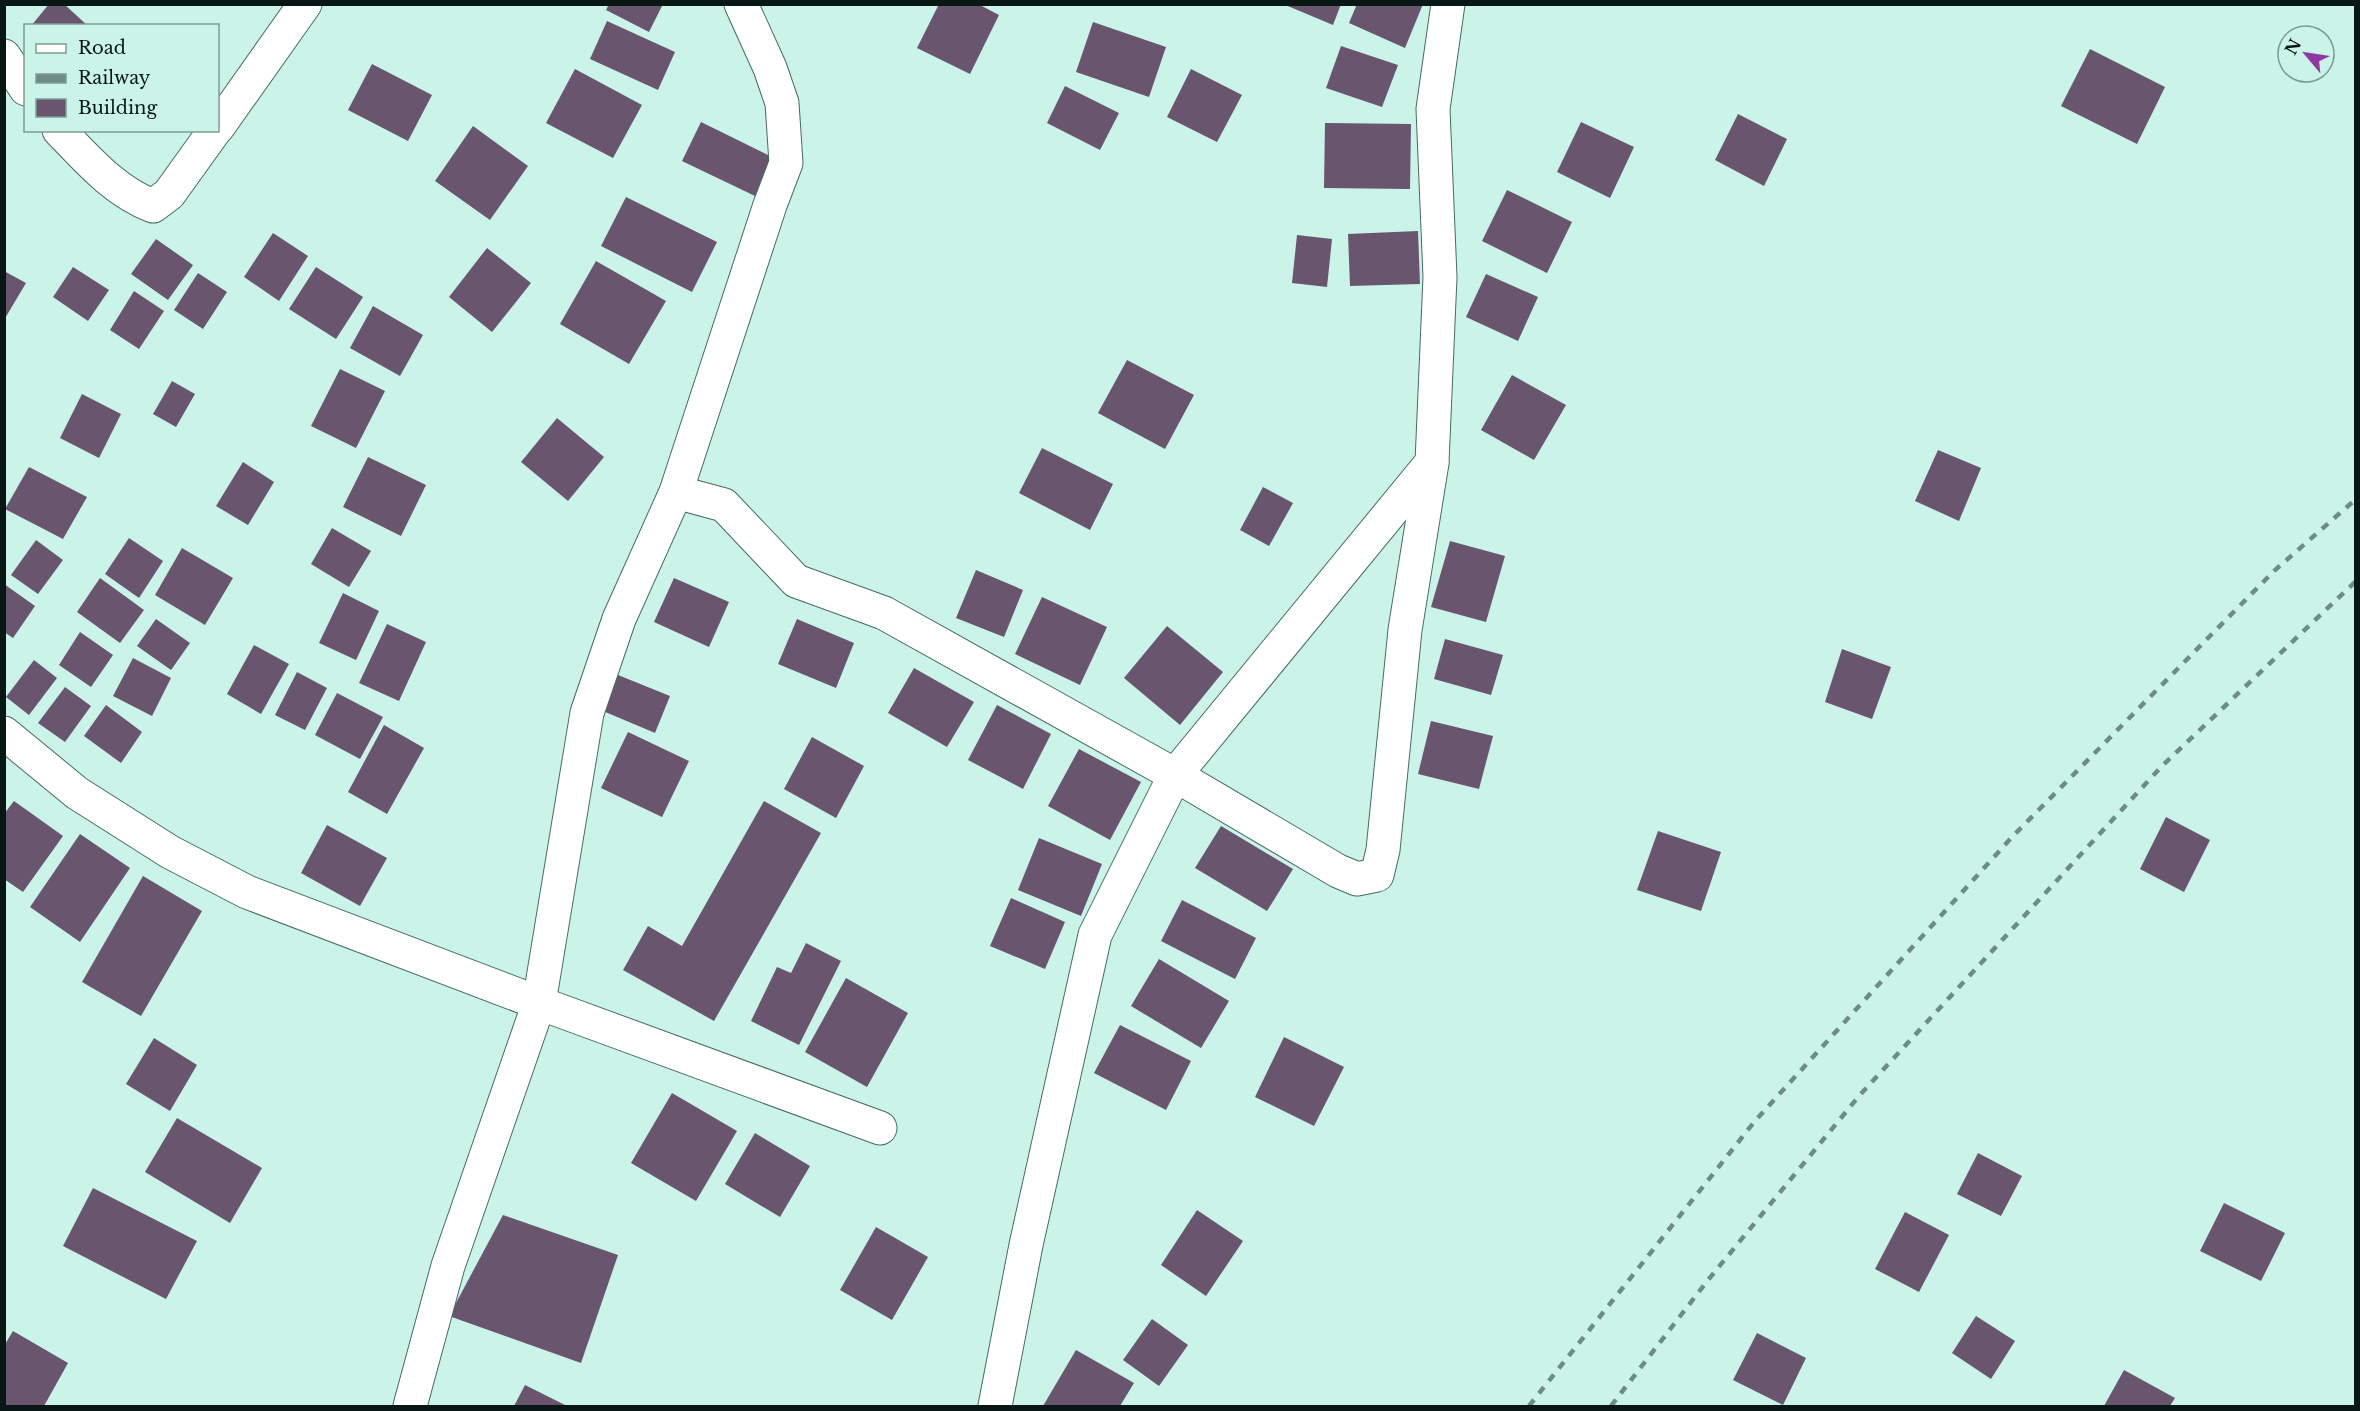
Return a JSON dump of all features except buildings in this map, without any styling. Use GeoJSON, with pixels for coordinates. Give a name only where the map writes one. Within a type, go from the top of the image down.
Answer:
{"type":"FeatureCollection","features":[{"type":"Feature","properties":{"kind":"street"},"geometry":{"type":"LineString","coordinates":[[219,126],[305,4]]}},
{"type":"Feature","properties":{"kind":"street"},"geometry":{"type":"LineString","coordinates":[[410,1407],[448,1266],[539,1003],[587,713],[619,619],[676,492],[770,205],[786,163],[782,104],[770,68],[741,4]]}},
{"type":"Feature","properties":{"kind":"street"},"geometry":{"type":"LineString","coordinates":[[676,492],[724,505],[796,581],[884,613],[1175,775],[1338,872],[1357,879],[1377,875],[1383,850],[1405,630],[1432,462],[1440,277],[1433,109],[1448,4]]}},
{"type":"Feature","properties":{"kind":"street"},"geometry":{"type":"LineString","coordinates":[[4,56],[24,86]]}},
{"type":"Feature","properties":{"kind":"street"},"geometry":{"type":"LineString","coordinates":[[61,132],[99,172],[137,200],[153,206],[169,194],[214,132]]}},
{"type":"Feature","properties":{"kind":"street"},"geometry":{"type":"LineString","coordinates":[[995,1407],[1026,1245],[1095,935],[1175,775],[1432,462]]}},
{"type":"Feature","properties":{"kind":"street"},"geometry":{"type":"LineString","coordinates":[[4,733],[77,793],[170,852],[247,892],[539,1003],[880,1128]]}},
{"type":"Feature","properties":{"kind":"railway"},"geometry":{"type":"LineString","coordinates":[[1529,1406],[1755,1121],[2013,836],[2274,571],[2356,499]]}},
{"type":"Feature","properties":{"kind":"railway"},"geometry":{"type":"LineString","coordinates":[[1611,1406],[1708,1280],[1859,1096],[2161,767],[2356,581]]}}]}
